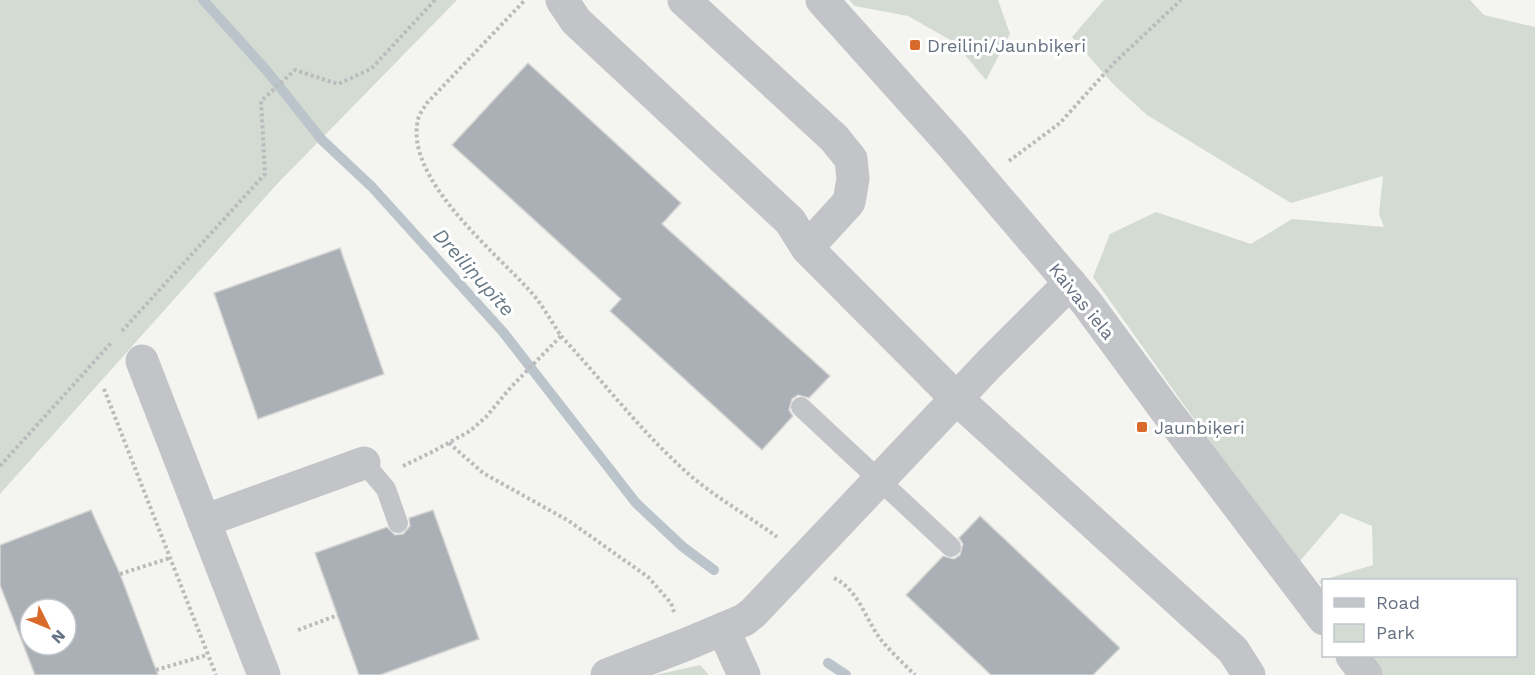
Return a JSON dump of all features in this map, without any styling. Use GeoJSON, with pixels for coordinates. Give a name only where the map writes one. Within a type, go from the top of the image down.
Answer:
{"type":"FeatureCollection","features":[{"type":"Feature","properties":{"kind":"street"},"geometry":{"type":"LineString","coordinates":[[562,0],[576,21],[790,221],[807,248],[957,399],[1233,650],[1249,675]]}},
{"type":"Feature","properties":{"kind":"street"},"geometry":{"type":"LineString","coordinates":[[684,0],[834,138],[851,159],[853,179],[849,202],[807,248]]}},
{"type":"Feature","properties":{"kind":"street","name":"Kaivas iela"},"geometry":{"type":"LineString","coordinates":[[822,0],[1086,302],[1322,618]]}},
{"type":"Feature","properties":{"kind":"street"},"geometry":{"type":"LineString","coordinates":[[607,675],[723,629],[744,620],[753,613],[1070,283]]}},
{"type":"Feature","properties":{"kind":"street"},"geometry":{"type":"LineString","coordinates":[[142,361],[264,675]]}},
{"type":"Feature","properties":{"kind":"street"},"geometry":{"type":"LineString","coordinates":[[204,521],[364,463]]}},
{"type":"Feature","properties":{"kind":"street"},"geometry":{"type":"LineString","coordinates":[[723,629],[744,675]]}},
{"type":"Feature","properties":{"kind":"street"},"geometry":{"type":"LineString","coordinates":[[1353,657],[1366,675]]}},
{"type":"Feature","properties":{"kind":"lane"},"geometry":{"type":"LineString","coordinates":[[801,407],[951,547]]}},
{"type":"Feature","properties":{"kind":"lane"},"geometry":{"type":"LineString","coordinates":[[364,463],[386,489],[398,523]]}},
{"type":"Feature","properties":{"kind":"path"},"geometry":{"type":"LineString","coordinates":[[120,333],[265,174],[261,101],[295,70],[338,84],[371,69],[435,0]]}},
{"type":"Feature","properties":{"kind":"path"},"geometry":{"type":"LineString","coordinates":[[525,0],[427,103],[418,119],[418,142],[424,168],[443,198],[532,293],[561,336],[655,441],[684,470],[805,558],[819,571],[843,583],[857,599],[881,640],[915,675]]}},
{"type":"Feature","properties":{"kind":"path"},"geometry":{"type":"LineString","coordinates":[[981,182],[1060,123],[1114,63],[1181,0]]}},
{"type":"Feature","properties":{"kind":"path"},"geometry":{"type":"LineString","coordinates":[[364,463],[390,471],[470,431],[486,417],[511,387],[561,336]]}},
{"type":"Feature","properties":{"kind":"path"},"geometry":{"type":"LineString","coordinates":[[0,466],[112,342]]}},
{"type":"Feature","properties":{"kind":"path"},"geometry":{"type":"LineString","coordinates":[[104,389],[216,675]]}},
{"type":"Feature","properties":{"kind":"path"},"geometry":{"type":"LineString","coordinates":[[449,443],[483,473],[569,521],[648,577],[670,603],[675,614]]}},
{"type":"Feature","properties":{"kind":"path"},"geometry":{"type":"LineString","coordinates":[[120,573],[170,558]]}},
{"type":"Feature","properties":{"kind":"path"},"geometry":{"type":"LineString","coordinates":[[298,630],[338,615]]}},
{"type":"Feature","properties":{"kind":"path"},"geometry":{"type":"LineString","coordinates":[[156,670],[207,655]]}},
{"type":"Feature","properties":{"kind":"green space"},"geometry":{"type":"Polygon","coordinates":[[[0,0],[457,0],[278,183],[0,494],[0,0]]]}},
{"type":"Feature","properties":{"kind":"green space"},"geometry":{"type":"Polygon","coordinates":[[[849,0],[998,0],[1010,34],[986,80],[954,42],[908,16],[855,6],[849,0]]]}},
{"type":"Feature","properties":{"kind":"green space"},"geometry":{"type":"Polygon","coordinates":[[[1104,0],[1470,0],[1484,15],[1535,27],[1535,675],[1382,675],[1371,657],[1517,657],[1517,579],[1326,579],[1373,565],[1372,526],[1341,513],[1300,561],[1221,457],[1093,277],[1110,234],[1156,212],[1251,244],[1292,219],[1384,227],[1379,214],[1383,176],[1291,203],[1147,115],[1113,84],[1072,37],[1104,0]]]}},
{"type":"Feature","properties":{"kind":"green space"},"geometry":{"type":"Polygon","coordinates":[[[700,665],[709,675],[655,675],[700,665]]]}},
{"type":"Feature","properties":{"kind":"building"},"geometry":{"type":"Polygon","coordinates":[[[528,63],[681,203],[662,224],[830,376],[809,398],[798,395],[792,399],[789,410],[793,416],[762,450],[610,311],[621,299],[452,145],[528,63]]]}},
{"type":"Feature","properties":{"kind":"building"},"geometry":{"type":"Polygon","coordinates":[[[340,248],[384,374],[258,419],[214,293],[340,248]]]}},
{"type":"Feature","properties":{"kind":"building"},"geometry":{"type":"Polygon","coordinates":[[[91,510],[120,574],[158,675],[35,675],[28,657],[78,657],[78,597],[18,597],[18,631],[0,585],[0,545],[91,510]]]}},
{"type":"Feature","properties":{"kind":"building"},"geometry":{"type":"Polygon","coordinates":[[[433,510],[479,639],[380,675],[359,675],[315,553],[387,527],[395,535],[403,534],[410,526],[409,518],[433,510]]]}},
{"type":"Feature","properties":{"kind":"building"},"geometry":{"type":"Polygon","coordinates":[[[980,516],[1120,648],[1093,675],[991,675],[906,595],[943,556],[954,559],[960,555],[963,544],[959,538],[980,516]]]}},
{"type":"Feature","properties":{"kind":"waterway","name":"Dreiliņupīte"},"geometry":{"type":"LineString","coordinates":[[203,0],[267,71],[322,140],[372,187],[503,332],[636,503],[683,547],[714,570]]}},
{"type":"Feature","properties":{"kind":"waterway","name":"Dreiliņupīte"},"geometry":{"type":"LineString","coordinates":[[828,663],[846,675]]}},
{"type":"Feature","properties":{"kind":"place","name":"Dreiliņi/Jaunbiķeri"},"geometry":{"type":"Point","coordinates":[915,45]}},
{"type":"Feature","properties":{"kind":"place","name":"Jaunbiķeri"},"geometry":{"type":"Point","coordinates":[1142,427]}}]}
